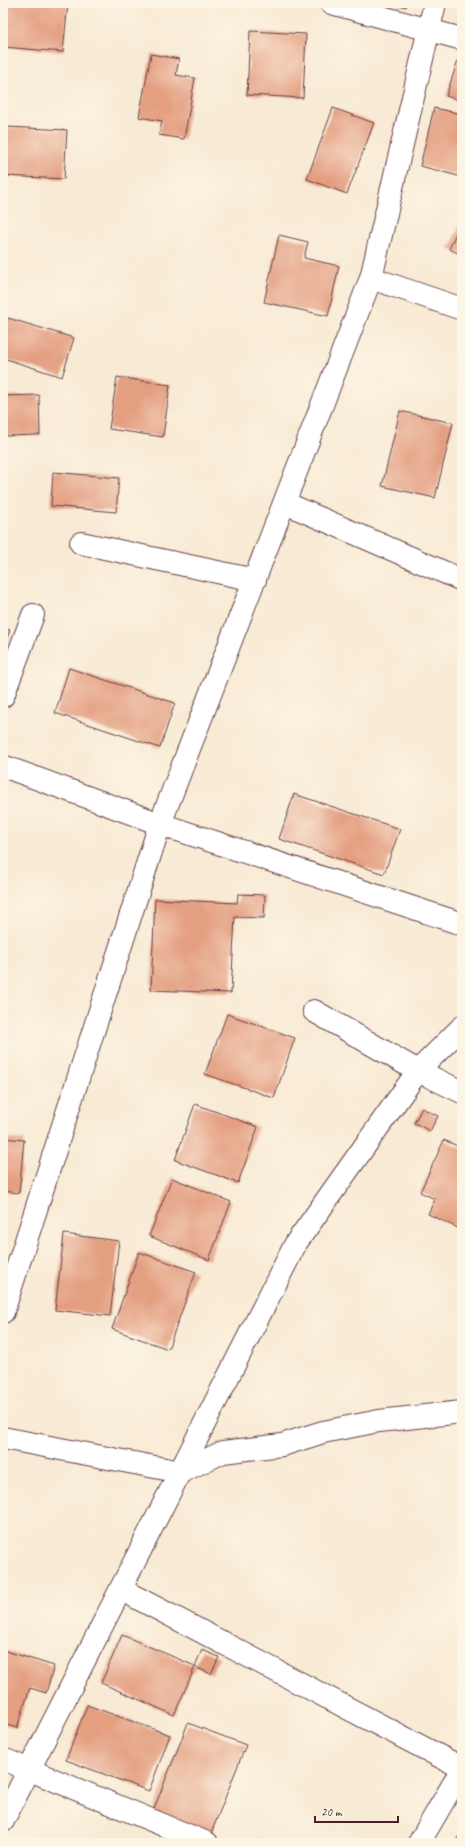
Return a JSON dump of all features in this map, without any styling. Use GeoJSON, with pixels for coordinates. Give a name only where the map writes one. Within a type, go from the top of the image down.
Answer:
{"type":"FeatureCollection","features":[{"type":"Feature","properties":{"kind":"street"},"geometry":{"type":"LineString","coordinates":[[331,3],[462,39]]}},
{"type":"Feature","properties":{"kind":"street"},"geometry":{"type":"LineString","coordinates":[[3,1312],[160,824],[371,278],[435,3]]}},
{"type":"Feature","properties":{"kind":"street"},"geometry":{"type":"LineString","coordinates":[[371,278],[462,309]]}},
{"type":"Feature","properties":{"kind":"street"},"geometry":{"type":"LineString","coordinates":[[285,503],[462,580]]}},
{"type":"Feature","properties":{"kind":"street"},"geometry":{"type":"LineString","coordinates":[[81,543],[255,580]]}},
{"type":"Feature","properties":{"kind":"street"},"geometry":{"type":"LineString","coordinates":[[3,696],[33,615]]}},
{"type":"Feature","properties":{"kind":"street"},"geometry":{"type":"LineString","coordinates":[[3,766],[160,824],[462,924]]}},
{"type":"Feature","properties":{"kind":"street"},"geometry":{"type":"LineString","coordinates":[[314,1011],[418,1071],[462,1092]]}},
{"type":"Feature","properties":{"kind":"street"},"geometry":{"type":"LineString","coordinates":[[3,1821],[122,1590],[296,1243],[418,1071],[462,1027]]}},
{"type":"Feature","properties":{"kind":"street"},"geometry":{"type":"LineString","coordinates":[[3,1438],[180,1472],[223,1452],[282,1446],[323,1432],[379,1421],[462,1412]]}},
{"type":"Feature","properties":{"kind":"street"},"geometry":{"type":"LineString","coordinates":[[122,1590],[462,1769],[419,1843]]}},
{"type":"Feature","properties":{"kind":"street"},"geometry":{"type":"LineString","coordinates":[[3,1759],[207,1843]]}},
{"type":"Feature","properties":{"kind":"building"},"geometry":{"type":"Polygon","coordinates":[[[3,3],[68,3],[63,52],[3,47],[3,3]]]}},
{"type":"Feature","properties":{"kind":"building"},"geometry":{"type":"Polygon","coordinates":[[[393,3],[407,3],[406,7],[393,3]]]}},
{"type":"Feature","properties":{"kind":"building"},"geometry":{"type":"Polygon","coordinates":[[[250,31],[306,34],[303,98],[247,95],[250,31]]]}},
{"type":"Feature","properties":{"kind":"building"},"geometry":{"type":"Polygon","coordinates":[[[462,48],[462,101],[446,96],[462,48]]]}},
{"type":"Feature","properties":{"kind":"building"},"geometry":{"type":"Polygon","coordinates":[[[151,54],[179,59],[176,75],[195,78],[184,139],[159,135],[162,121],[139,117],[151,54]]]}},
{"type":"Feature","properties":{"kind":"building"},"geometry":{"type":"Polygon","coordinates":[[[333,108],[374,123],[347,194],[307,179],[333,108]]]}},
{"type":"Feature","properties":{"kind":"building"},"geometry":{"type":"Polygon","coordinates":[[[434,108],[462,114],[462,177],[420,166],[434,108]]]}},
{"type":"Feature","properties":{"kind":"building"},"geometry":{"type":"Polygon","coordinates":[[[7,127],[67,130],[64,179],[4,176],[7,127]]]}},
{"type":"Feature","properties":{"kind":"building"},"geometry":{"type":"Polygon","coordinates":[[[462,220],[462,255],[449,249],[462,220]]]}},
{"type":"Feature","properties":{"kind":"building"},"geometry":{"type":"Polygon","coordinates":[[[279,235],[308,242],[304,258],[339,266],[328,316],[264,302],[279,235]]]}},
{"type":"Feature","properties":{"kind":"building"},"geometry":{"type":"Polygon","coordinates":[[[8,318],[74,338],[62,377],[3,358],[3,335],[8,318]]]}},
{"type":"Feature","properties":{"kind":"building"},"geometry":{"type":"Polygon","coordinates":[[[117,377],[170,385],[163,437],[109,429],[117,377]]]}},
{"type":"Feature","properties":{"kind":"building"},"geometry":{"type":"Polygon","coordinates":[[[39,395],[40,435],[3,436],[3,396],[39,395]]]}},
{"type":"Feature","properties":{"kind":"building"},"geometry":{"type":"Polygon","coordinates":[[[400,411],[453,423],[435,498],[382,486],[400,411]]]}},
{"type":"Feature","properties":{"kind":"building"},"geometry":{"type":"Polygon","coordinates":[[[53,472],[119,478],[116,512],[51,506],[53,472]]]}},
{"type":"Feature","properties":{"kind":"building"},"geometry":{"type":"Polygon","coordinates":[[[3,628],[10,630],[3,649],[3,628]]]}},
{"type":"Feature","properties":{"kind":"building"},"geometry":{"type":"Polygon","coordinates":[[[69,668],[175,703],[160,748],[55,713],[69,668]]]}},
{"type":"Feature","properties":{"kind":"building"},"geometry":{"type":"Polygon","coordinates":[[[294,794],[400,829],[384,874],[279,839],[294,794]]]}},
{"type":"Feature","properties":{"kind":"building"},"geometry":{"type":"Polygon","coordinates":[[[238,894],[265,895],[264,918],[235,917],[231,993],[151,990],[155,899],[237,903],[238,894]]]}},
{"type":"Feature","properties":{"kind":"building"},"geometry":{"type":"Polygon","coordinates":[[[227,1014],[295,1038],[274,1098],[205,1074],[227,1014]]]}},
{"type":"Feature","properties":{"kind":"building"},"geometry":{"type":"Polygon","coordinates":[[[195,1104],[258,1127],[238,1183],[175,1160],[195,1104]]]}},
{"type":"Feature","properties":{"kind":"building"},"geometry":{"type":"Polygon","coordinates":[[[422,1108],[438,1116],[430,1131],[414,1123],[422,1108]]]}},
{"type":"Feature","properties":{"kind":"building"},"geometry":{"type":"Polygon","coordinates":[[[3,1138],[24,1140],[19,1193],[3,1191],[3,1138]]]}},
{"type":"Feature","properties":{"kind":"building"},"geometry":{"type":"Polygon","coordinates":[[[444,1140],[462,1148],[462,1230],[428,1214],[435,1199],[420,1192],[444,1140]]]}},
{"type":"Feature","properties":{"kind":"building"},"geometry":{"type":"Polygon","coordinates":[[[172,1178],[231,1202],[209,1260],[149,1236],[172,1178]]]}},
{"type":"Feature","properties":{"kind":"building"},"geometry":{"type":"Polygon","coordinates":[[[64,1234],[119,1241],[110,1316],[55,1310],[64,1234]]]}},
{"type":"Feature","properties":{"kind":"building"},"geometry":{"type":"Polygon","coordinates":[[[139,1252],[196,1272],[168,1349],[112,1329],[139,1252]]]}},
{"type":"Feature","properties":{"kind":"building"},"geometry":{"type":"Polygon","coordinates":[[[122,1635],[195,1666],[202,1650],[219,1657],[211,1674],[195,1667],[174,1715],[101,1683],[122,1635]]]}},
{"type":"Feature","properties":{"kind":"building"},"geometry":{"type":"Polygon","coordinates":[[[3,1650],[54,1666],[46,1693],[30,1688],[17,1728],[3,1724],[3,1650]]]}},
{"type":"Feature","properties":{"kind":"building"},"geometry":{"type":"Polygon","coordinates":[[[87,1705],[170,1735],[149,1791],[66,1760],[87,1705]]]}},
{"type":"Feature","properties":{"kind":"building"},"geometry":{"type":"Polygon","coordinates":[[[188,1723],[246,1745],[208,1841],[150,1819],[188,1723]]]}},
{"type":"Feature","properties":{"kind":"building"},"geometry":{"type":"Polygon","coordinates":[[[462,1832],[462,1843],[454,1843],[462,1832]]]}}]}
